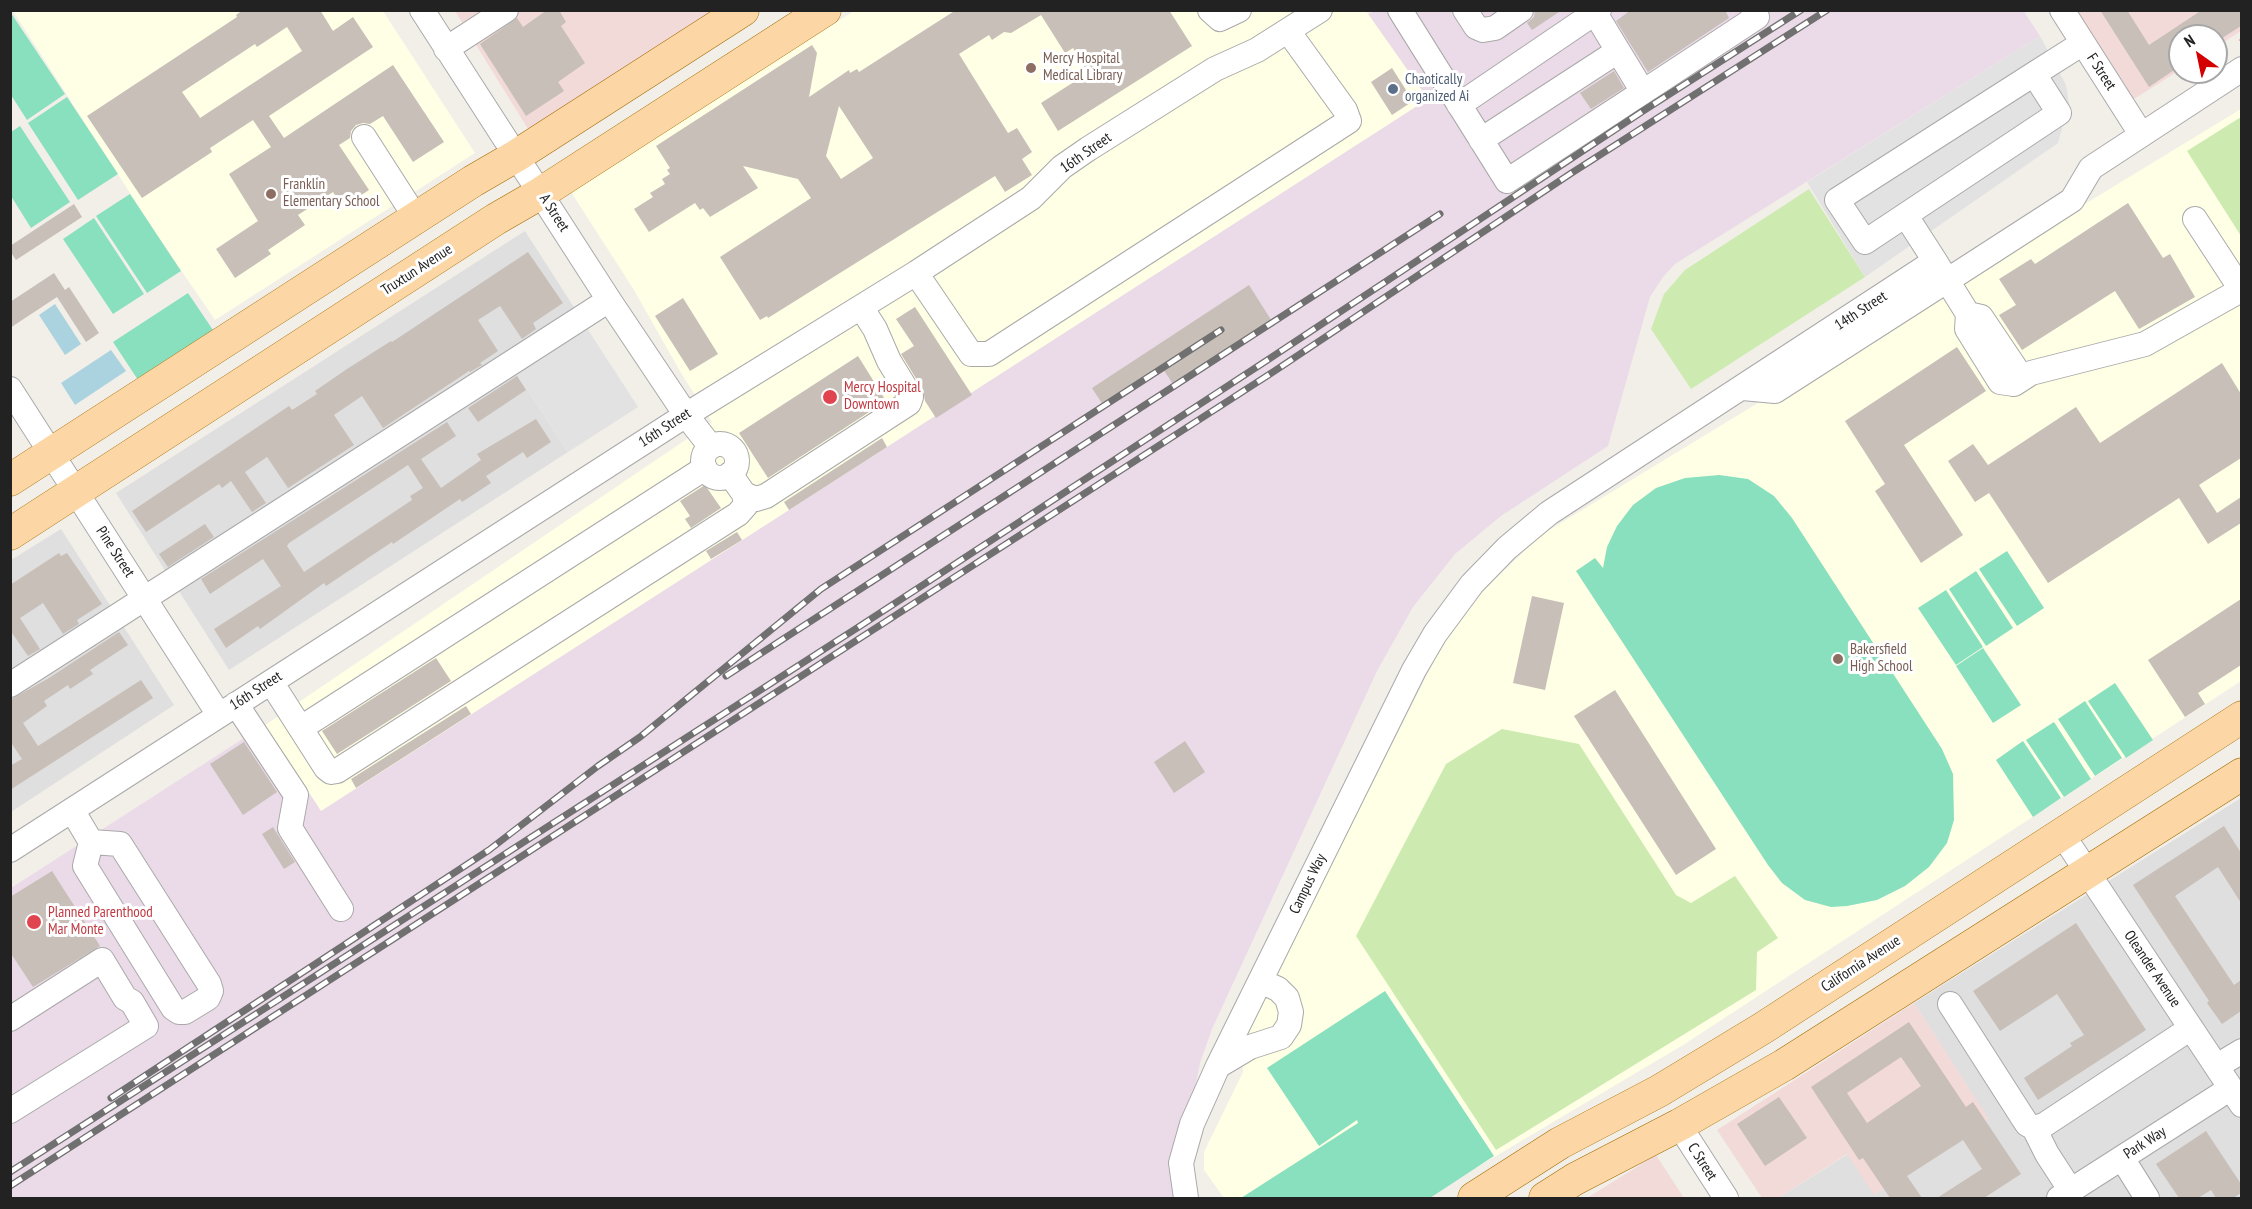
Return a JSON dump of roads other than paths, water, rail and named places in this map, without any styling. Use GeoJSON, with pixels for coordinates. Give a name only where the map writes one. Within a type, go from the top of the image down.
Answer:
{"type":"FeatureCollection","features":[{"type":"Feature","properties":{"kind":"main road"},"geometry":{"type":"LineString","coordinates":[[10,480],[743,10]]}},
{"type":"Feature","properties":{"kind":"main road","name":"Truxtun Avenue"},"geometry":{"type":"LineString","coordinates":[[10,534],[496,219],[541,193],[825,10]]}},
{"type":"Feature","properties":{"kind":"main road","name":"California Avenue"},"geometry":{"type":"LineString","coordinates":[[1474,1198],[1560,1143],[1659,1091],[1762,1028],[2241,717]]}},
{"type":"Feature","properties":{"kind":"main road"},"geometry":{"type":"LineString","coordinates":[[1545,1198],[1575,1179],[1678,1125],[1784,1065],[2241,774]]}},
{"type":"Feature","properties":{"kind":"street","name":"A Street"},"geometry":{"type":"LineString","coordinates":[[422,10],[686,415],[708,458]]}},
{"type":"Feature","properties":{"kind":"street"},"geometry":{"type":"LineString","coordinates":[[446,48],[506,10]]}},
{"type":"Feature","properties":{"kind":"street"},"geometry":{"type":"LineString","coordinates":[[1210,10],[1220,19],[1239,10]]}},
{"type":"Feature","properties":{"kind":"street","name":"16th Street"},"geometry":{"type":"LineString","coordinates":[[10,849],[686,415],[916,273],[1031,198],[1062,168],[1088,149],[1215,69],[1257,50],[1320,10]]}},
{"type":"Feature","properties":{"kind":"street"},"geometry":{"type":"LineString","coordinates":[[1400,10],[1508,181],[1757,17],[1753,10]]}},
{"type":"Feature","properties":{"kind":"street"},"geometry":{"type":"LineString","coordinates":[[1465,10],[1476,27],[1483,30],[1495,27],[1521,10]]}},
{"type":"Feature","properties":{"kind":"street","name":"F Street"},"geometry":{"type":"LineString","coordinates":[[2062,10],[2141,134]]}},
{"type":"Feature","properties":{"kind":"street"},"geometry":{"type":"LineString","coordinates":[[1459,105],[1597,12],[1643,92]]}},
{"type":"Feature","properties":{"kind":"street"},"geometry":{"type":"LineString","coordinates":[[916,273],[971,354],[988,354],[1349,121],[1345,110],[1288,31]]}},
{"type":"Feature","properties":{"kind":"street"},"geometry":{"type":"LineString","coordinates":[[2034,74],[2059,113],[1865,242],[1837,200],[2034,74],[2083,43]]}},
{"type":"Feature","properties":{"kind":"street"},"geometry":{"type":"LineString","coordinates":[[1481,140],[1618,51]]}},
{"type":"Feature","properties":{"kind":"street"},"geometry":{"type":"LineString","coordinates":[[1941,271],[2072,200],[2091,168],[2241,69]]}},
{"type":"Feature","properties":{"kind":"street"},"geometry":{"type":"LineString","coordinates":[[364,137],[416,218]]}},
{"type":"Feature","properties":{"kind":"street"},"geometry":{"type":"LineString","coordinates":[[1906,216],[1968,314],[1981,316],[2016,369],[2014,384],[2031,373],[2145,344],[2241,291],[2195,219]]}},
{"type":"Feature","properties":{"kind":"street","name":"Campus Way"},"geometry":{"type":"LineString","coordinates":[[1186,1198],[1181,1163],[1192,1124],[1218,1066],[1414,670],[1435,634],[1472,584],[1507,548],[1549,513],[1743,388],[1775,391],[1941,271]]}},
{"type":"Feature","properties":{"kind":"street"},"geometry":{"type":"LineString","coordinates":[[10,685],[609,300]]}},
{"type":"Feature","properties":{"kind":"street"},"geometry":{"type":"LineString","coordinates":[[744,494],[756,499],[766,496],[909,403],[911,397],[861,307]]}},
{"type":"Feature","properties":{"kind":"street","name":"Pine Street"},"geometry":{"type":"LineString","coordinates":[[10,389],[144,598],[228,710],[296,795],[290,828],[341,909]]}},
{"type":"Feature","properties":{"kind":"street"},"geometry":{"type":"LineString","coordinates":[[271,682],[326,768],[331,772],[337,771],[738,514],[746,505],[744,494],[730,474],[737,463],[734,452],[725,445],[719,444],[708,458],[301,728]]}},
{"type":"Feature","properties":{"kind":"street"},"geometry":{"type":"LineString","coordinates":[[72,810],[91,842],[85,866],[173,1008],[179,1012],[186,1012],[208,998],[211,991],[209,984],[120,844],[91,842]]}},
{"type":"Feature","properties":{"kind":"street","name":"Oleander Avenue"},"geometry":{"type":"LineString","coordinates":[[2062,834],[2236,1096]]}},
{"type":"Feature","properties":{"kind":"street"},"geometry":{"type":"LineString","coordinates":[[10,1111],[146,1026],[132,1002],[124,998],[102,960],[14,1009]]}},
{"type":"Feature","properties":{"kind":"street"},"geometry":{"type":"LineString","coordinates":[[1218,1066],[1250,1047],[1281,1037],[1289,1025],[1291,1012],[1287,998],[1278,988],[1260,981]]}},
{"type":"Feature","properties":{"kind":"street"},"geometry":{"type":"LineString","coordinates":[[1950,1004],[2027,1124],[2034,1128],[2065,1195]]}},
{"type":"Feature","properties":{"kind":"street"},"geometry":{"type":"LineString","coordinates":[[2034,1128],[2044,1125],[2191,1028]]}},
{"type":"Feature","properties":{"kind":"street"},"geometry":{"type":"LineString","coordinates":[[2217,1066],[2241,1050]]}},
{"type":"Feature","properties":{"kind":"street","name":"Park Way"},"geometry":{"type":"LineString","coordinates":[[2065,1195],[2122,1158],[2236,1096]]}},
{"type":"Feature","properties":{"kind":"street","name":"C Street"},"geometry":{"type":"LineString","coordinates":[[1678,1125],[1726,1198]]}},
{"type":"Feature","properties":{"kind":"street"},"geometry":{"type":"LineString","coordinates":[[2122,1158],[2147,1198]]}},
{"type":"Feature","properties":{"kind":"water"},"geometry":{"type":"Polygon","coordinates":[[[55,304],[81,344],[65,355],[39,315],[55,304]]]}},
{"type":"Feature","properties":{"kind":"water"},"geometry":{"type":"Polygon","coordinates":[[[111,350],[126,371],[75,405],[61,383],[111,350]]]}},
{"type":"Feature","properties":{"kind":"railway"},"geometry":{"type":"LineString","coordinates":[[10,1172],[857,628],[1643,111],[1801,10]]}},
{"type":"Feature","properties":{"kind":"railway"},"geometry":{"type":"LineString","coordinates":[[10,1186],[1273,372],[1570,174],[1827,10]]}},
{"type":"Feature","properties":{"kind":"railway"},"geometry":{"type":"LineString","coordinates":[[726,676],[1440,214]]}},
{"type":"Feature","properties":{"kind":"railway"},"geometry":{"type":"LineString","coordinates":[[111,1098],[489,850],[598,766],[640,737],[821,589],[1221,330]]}},
{"type":"Feature","properties":{"kind":"place","name":"Mercy Hospital Medical Library"},"geometry":{"type":"Point","coordinates":[1031,68]}},
{"type":"Feature","properties":{"kind":"place","name":"Chaotically organized Ai"},"geometry":{"type":"Point","coordinates":[1393,89]}},
{"type":"Feature","properties":{"kind":"place","name":"Franklin Elementary School"},"geometry":{"type":"Point","coordinates":[271,194]}},
{"type":"Feature","properties":{"kind":"place","name":"Mercy Hospital Downtown"},"geometry":{"type":"Point","coordinates":[830,397]}},
{"type":"Feature","properties":{"kind":"place","name":"Bakersfield High School"},"geometry":{"type":"Point","coordinates":[1838,659]}},
{"type":"Feature","properties":{"kind":"place","name":"Planned Parenthood Mar Monte"},"geometry":{"type":"Point","coordinates":[34,922]}}]}
